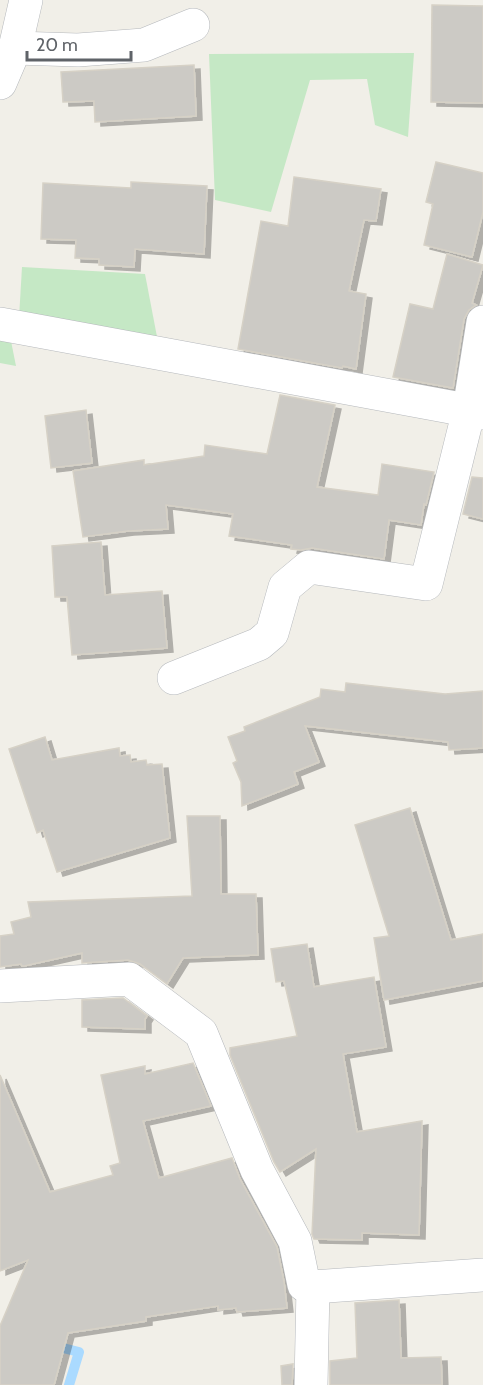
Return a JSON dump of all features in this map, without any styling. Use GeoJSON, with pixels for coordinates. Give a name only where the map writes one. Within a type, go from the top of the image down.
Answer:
{"type":"FeatureCollection","features":[{"type":"Feature","properties":{"kind":"street"},"geometry":{"type":"LineString","coordinates":[[0,83],[15,48],[26,0]]}},
{"type":"Feature","properties":{"kind":"street"},"geometry":{"type":"LineString","coordinates":[[15,48],[78,50],[144,45],[193,26]]}},
{"type":"Feature","properties":{"kind":"street"},"geometry":{"type":"LineString","coordinates":[[174,678],[259,644],[272,633],[285,587],[309,567],[426,584],[476,412],[483,322]]}},
{"type":"Feature","properties":{"kind":"street"},"geometry":{"type":"LineString","coordinates":[[0,324],[476,412]]}},
{"type":"Feature","properties":{"kind":"street"},"geometry":{"type":"LineString","coordinates":[[0,986],[129,979],[201,1032],[257,1170],[295,1241],[304,1285],[313,1287],[483,1275]]}},
{"type":"Feature","properties":{"kind":"street"},"geometry":{"type":"LineString","coordinates":[[310,1385],[313,1287]]}},
{"type":"Feature","properties":{"kind":"green space"},"geometry":{"type":"Polygon","coordinates":[[[414,53],[408,137],[375,125],[367,79],[310,80],[271,212],[215,200],[209,54],[414,53]]]}},
{"type":"Feature","properties":{"kind":"green space"},"geometry":{"type":"Polygon","coordinates":[[[22,267],[145,274],[158,342],[19,318],[22,267]]]}},
{"type":"Feature","properties":{"kind":"green space"},"geometry":{"type":"Polygon","coordinates":[[[0,335],[10,336],[16,366],[0,363],[0,335]]]}},
{"type":"Feature","properties":{"kind":"building"},"geometry":{"type":"Polygon","coordinates":[[[432,5],[483,6],[483,103],[431,102],[432,5]]]}},
{"type":"Feature","properties":{"kind":"building"},"geometry":{"type":"Polygon","coordinates":[[[194,65],[196,116],[95,122],[94,101],[63,102],[61,72],[194,65]]]}},
{"type":"Feature","properties":{"kind":"building"},"geometry":{"type":"Polygon","coordinates":[[[436,162],[483,173],[483,212],[472,257],[424,245],[433,204],[426,202],[436,162]]]}},
{"type":"Feature","properties":{"kind":"building"},"geometry":{"type":"Polygon","coordinates":[[[294,177],[381,189],[376,221],[364,220],[349,291],[366,294],[356,369],[238,349],[261,221],[288,226],[294,177]]]}},
{"type":"Feature","properties":{"kind":"building"},"geometry":{"type":"Polygon","coordinates":[[[131,182],[207,186],[204,254],[135,249],[134,267],[99,265],[99,259],[75,258],[76,240],[41,239],[43,183],[131,188],[131,182]]]}},
{"type":"Feature","properties":{"kind":"building"},"geometry":{"type":"Polygon","coordinates":[[[447,254],[483,265],[472,303],[476,305],[469,310],[464,319],[453,388],[393,377],[410,304],[433,309],[447,254]]]}},
{"type":"Feature","properties":{"kind":"building"},"geometry":{"type":"Polygon","coordinates":[[[280,395],[335,405],[317,487],[378,495],[382,464],[434,472],[426,505],[424,504],[421,525],[389,520],[384,559],[312,548],[291,549],[292,545],[229,536],[233,514],[166,505],[168,529],[83,537],[73,471],[144,460],[144,465],[204,456],[205,445],[267,454],[280,395]]]}},
{"type":"Feature","properties":{"kind":"building"},"geometry":{"type":"Polygon","coordinates":[[[86,410],[92,463],[51,468],[45,416],[86,410]]]}},
{"type":"Feature","properties":{"kind":"building"},"geometry":{"type":"Polygon","coordinates":[[[472,477],[483,478],[483,519],[463,514],[472,477]]]}},
{"type":"Feature","properties":{"kind":"building"},"geometry":{"type":"Polygon","coordinates":[[[101,542],[105,595],[162,591],[167,648],[72,655],[67,597],[55,597],[52,546],[101,542]]]}},
{"type":"Feature","properties":{"kind":"building"},"geometry":{"type":"Polygon","coordinates":[[[346,683],[445,694],[483,691],[483,748],[449,750],[448,742],[305,726],[319,762],[294,772],[298,784],[242,806],[241,782],[233,763],[237,761],[228,737],[245,731],[244,727],[320,697],[321,689],[345,692],[346,683]]]}},
{"type":"Feature","properties":{"kind":"building"},"geometry":{"type":"Polygon","coordinates":[[[45,737],[52,760],[119,748],[120,756],[130,755],[131,762],[146,760],[147,765],[162,764],[170,838],[57,872],[43,830],[37,833],[9,749],[45,737]]]}},
{"type":"Feature","properties":{"kind":"building"},"geometry":{"type":"Polygon","coordinates":[[[410,808],[451,940],[483,934],[483,981],[384,1000],[374,938],[389,936],[355,825],[410,808]]]}},
{"type":"Feature","properties":{"kind":"building"},"geometry":{"type":"Polygon","coordinates":[[[187,816],[220,816],[221,894],[256,894],[258,955],[183,958],[167,984],[140,964],[128,960],[82,963],[82,953],[24,966],[21,964],[0,967],[0,936],[14,934],[11,922],[31,917],[28,902],[192,896],[187,816]]]}},
{"type":"Feature","properties":{"kind":"building"},"geometry":{"type":"Polygon","coordinates":[[[307,944],[314,987],[374,977],[386,1047],[343,1054],[357,1132],[422,1121],[419,1235],[362,1233],[362,1240],[314,1239],[312,1234],[316,1149],[280,1172],[230,1055],[230,1048],[297,1036],[284,981],[276,982],[271,949],[307,944]]]}},
{"type":"Feature","properties":{"kind":"building"},"geometry":{"type":"Polygon","coordinates":[[[123,998],[147,1016],[145,1029],[82,1027],[82,1000],[123,998]]]}},
{"type":"Feature","properties":{"kind":"building"},"geometry":{"type":"Polygon","coordinates":[[[193,1063],[211,1106],[143,1121],[159,1178],[232,1158],[240,1179],[277,1247],[287,1308],[237,1312],[236,1308],[218,1310],[218,1306],[146,1317],[146,1321],[68,1333],[54,1385],[0,1385],[0,1326],[28,1260],[0,1271],[0,1075],[50,1192],[113,1175],[110,1166],[120,1163],[101,1075],[145,1066],[145,1074],[193,1063]]]}},
{"type":"Feature","properties":{"kind":"building"},"geometry":{"type":"Polygon","coordinates":[[[399,1300],[401,1358],[441,1357],[442,1385],[330,1385],[330,1361],[357,1358],[355,1303],[399,1300]]]}},
{"type":"Feature","properties":{"kind":"building"},"geometry":{"type":"Polygon","coordinates":[[[293,1364],[292,1385],[282,1385],[281,1366],[293,1364]]]}},
{"type":"Feature","properties":{"kind":"waterway"},"geometry":{"type":"LineString","coordinates":[[51,1345],[79,1352],[69,1385]]}}]}
